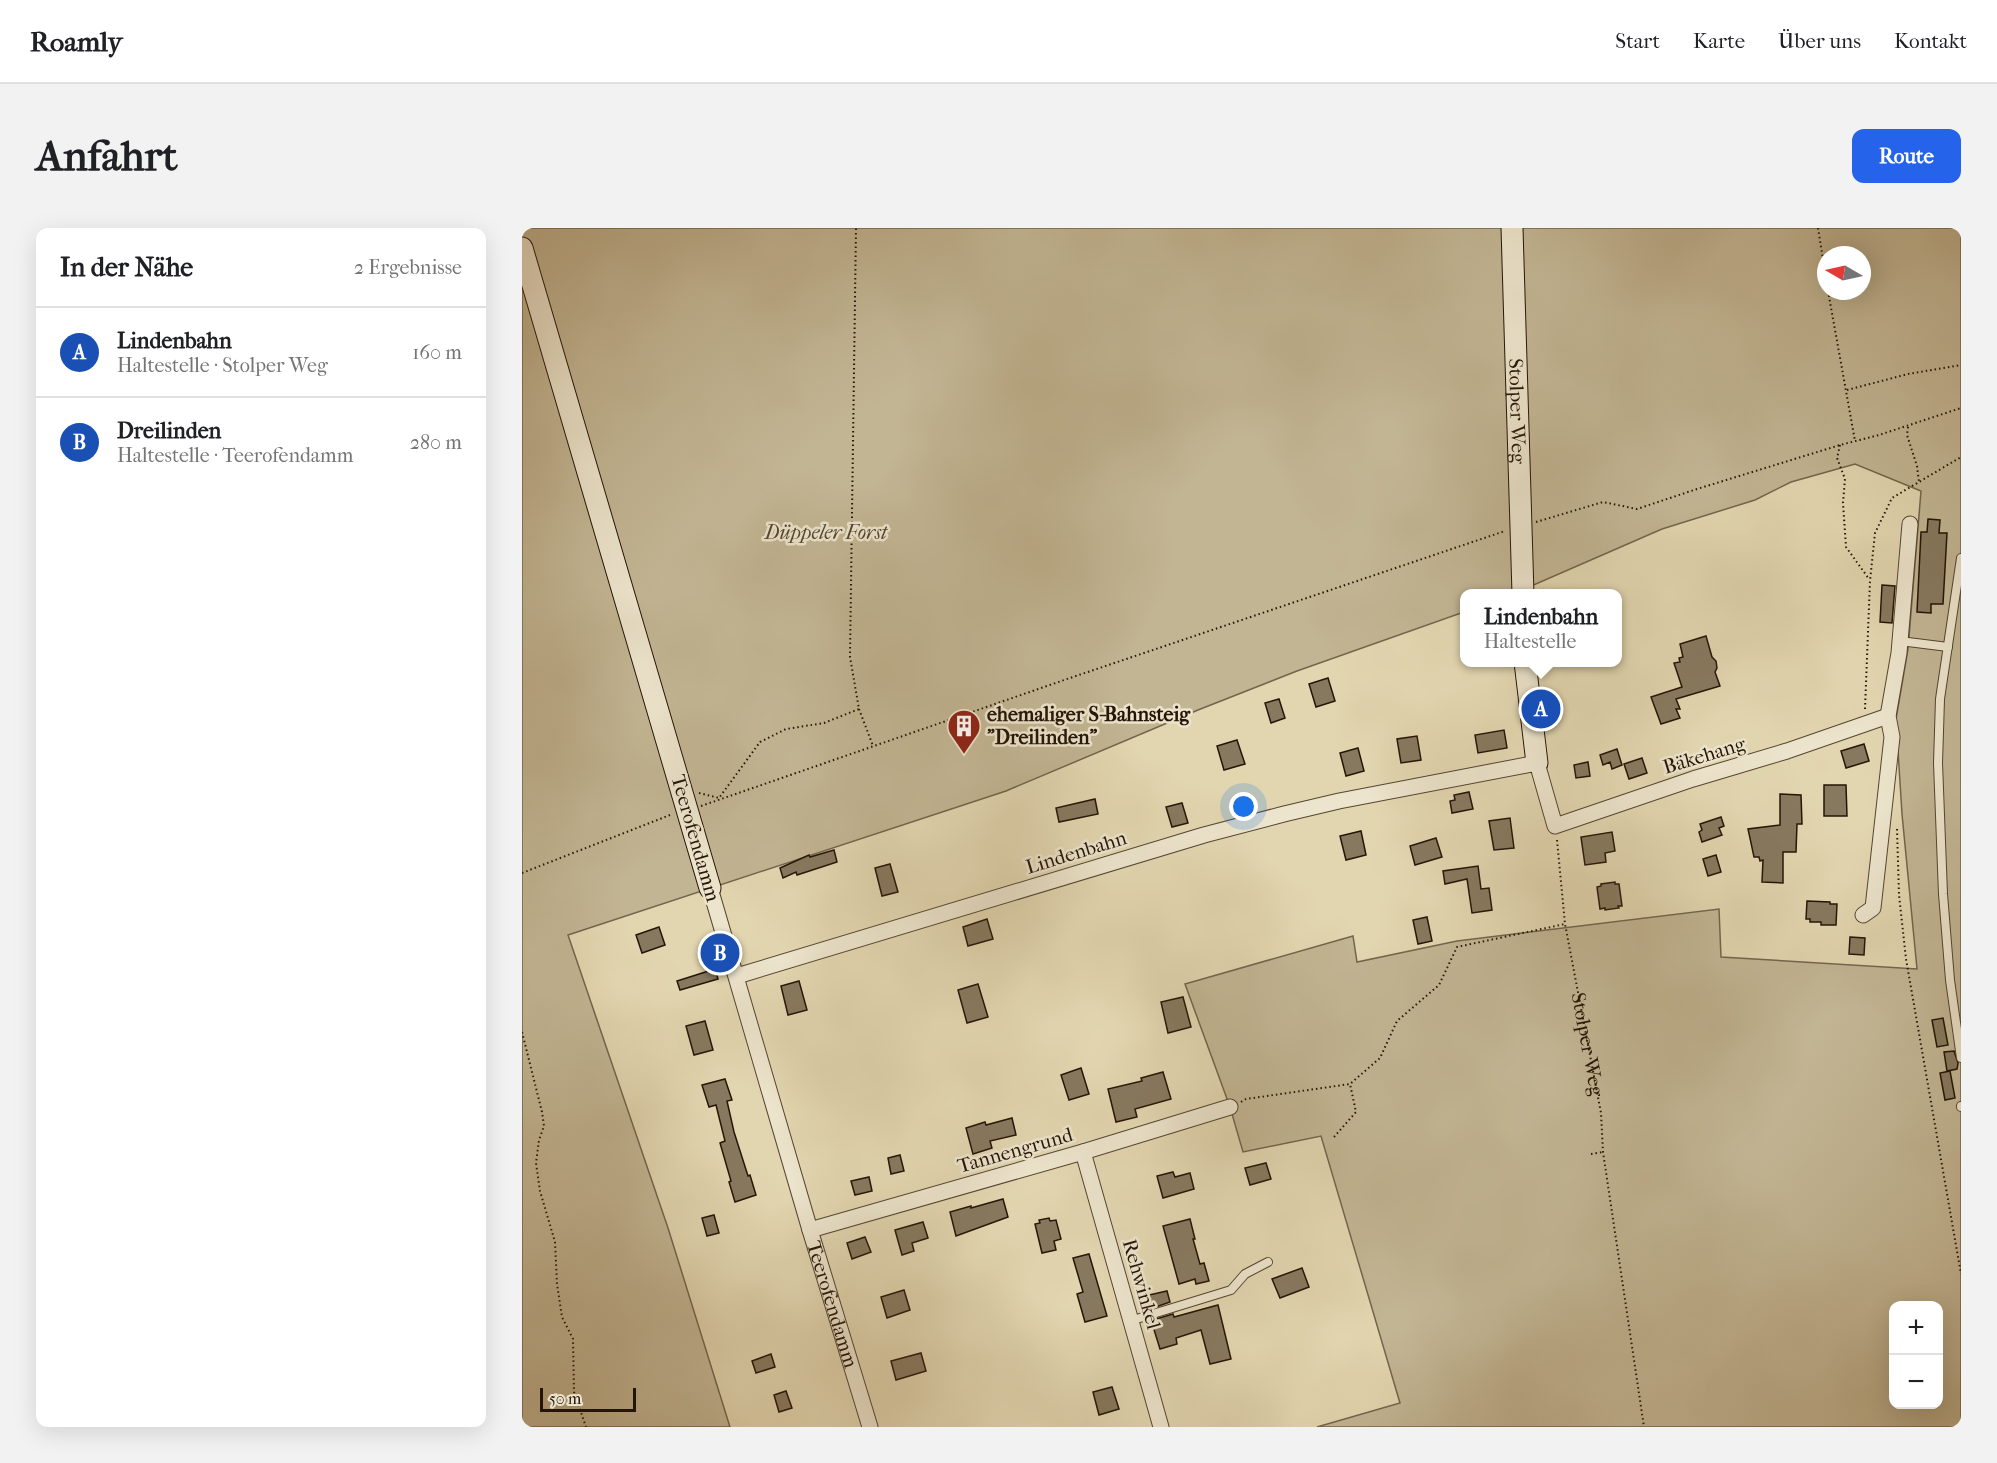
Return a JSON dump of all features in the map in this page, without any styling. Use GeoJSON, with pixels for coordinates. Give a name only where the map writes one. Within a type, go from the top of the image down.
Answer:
{"type":"FeatureCollection","features":[{"type":"Feature","properties":{"kind":"street","name":"Stolper Weg"},"geometry":{"type":"LineString","coordinates":[[1512,228],[1523,588]]}},
{"type":"Feature","properties":{"kind":"street","name":"Teerofendamm"},"geometry":{"type":"LineString","coordinates":[[522,248],[870,1427]]}},
{"type":"Feature","properties":{"kind":"street"},"geometry":{"type":"LineString","coordinates":[[1863,915],[1874,909],[1892,737],[1888,716],[1900,641],[1910,524]]}},
{"type":"Feature","properties":{"kind":"street"},"geometry":{"type":"LineString","coordinates":[[1525,667],[1537,763],[1555,826]]}},
{"type":"Feature","properties":{"kind":"street","name":"Bäkehang"},"geometry":{"type":"LineString","coordinates":[[1555,826],[1888,716]]}},
{"type":"Feature","properties":{"kind":"street","name":"Lindenbahn"},"geometry":{"type":"LineString","coordinates":[[737,976],[1204,835],[1284,814],[1537,763]]}},
{"type":"Feature","properties":{"kind":"street","name":"Tannengrund"},"geometry":{"type":"LineString","coordinates":[[810,1230],[1083,1152],[1230,1107]]}},
{"type":"Feature","properties":{"kind":"street","name":"Rehwinkel"},"geometry":{"type":"LineString","coordinates":[[1083,1152],[1161,1427]]}},
{"type":"Feature","properties":{"kind":"lane"},"geometry":{"type":"LineString","coordinates":[[1961,558],[1941,699],[1938,763],[1942,894],[1950,980],[1961,1058]]}},
{"type":"Feature","properties":{"kind":"lane"},"geometry":{"type":"LineString","coordinates":[[1900,641],[1948,647]]}},
{"type":"Feature","properties":{"kind":"lane"},"geometry":{"type":"LineString","coordinates":[[1130,1321],[1232,1290],[1245,1274],[1268,1262]]}},
{"type":"Feature","properties":{"kind":"path"},"geometry":{"type":"LineString","coordinates":[[856,228],[850,657],[859,709],[873,746]]}},
{"type":"Feature","properties":{"kind":"path"},"geometry":{"type":"LineString","coordinates":[[1818,228],[1821,246]]}},
{"type":"Feature","properties":{"kind":"path"},"geometry":{"type":"LineString","coordinates":[[1830,300],[1855,441]]}},
{"type":"Feature","properties":{"kind":"path"},"geometry":{"type":"LineString","coordinates":[[1846,390],[1908,374],[1961,365]]}},
{"type":"Feature","properties":{"kind":"path"},"geometry":{"type":"LineString","coordinates":[[522,873],[672,814],[1070,678],[1521,533],[1603,502],[1637,509],[1961,408]]}},
{"type":"Feature","properties":{"kind":"path"},"geometry":{"type":"LineString","coordinates":[[1908,427],[1907,435],[1917,466],[1919,482]]}},
{"type":"Feature","properties":{"kind":"path"},"geometry":{"type":"LineString","coordinates":[[1840,445],[1837,458],[1845,479],[1843,503],[1846,547],[1870,581]]}},
{"type":"Feature","properties":{"kind":"path"},"geometry":{"type":"LineString","coordinates":[[1864,724],[1870,581],[1875,533],[1892,498],[1961,457]]}},
{"type":"Feature","properties":{"kind":"path"},"geometry":{"type":"LineString","coordinates":[[719,798],[760,742],[786,729],[824,723],[859,709]]}},
{"type":"Feature","properties":{"kind":"path"},"geometry":{"type":"LineString","coordinates":[[681,788],[719,798]]}},
{"type":"Feature","properties":{"kind":"path","name":"Stolper Weg"},"geometry":{"type":"LineString","coordinates":[[1555,826],[1565,924],[1601,1113],[1603,1152],[1644,1427]]}},
{"type":"Feature","properties":{"kind":"path"},"geometry":{"type":"LineString","coordinates":[[1897,826],[1899,895],[1906,959],[1961,1274]]}},
{"type":"Feature","properties":{"kind":"path"},"geometry":{"type":"LineString","coordinates":[[1230,1107],[1246,1099],[1350,1084],[1380,1058],[1397,1021],[1439,984],[1457,947],[1565,924]]}},
{"type":"Feature","properties":{"kind":"path"},"geometry":{"type":"LineString","coordinates":[[522,1032],[544,1126],[539,1140],[536,1163],[540,1191],[555,1242],[557,1284],[562,1317],[573,1339],[574,1392],[586,1427]]}},
{"type":"Feature","properties":{"kind":"path"},"geometry":{"type":"LineString","coordinates":[[1334,1137],[1356,1112],[1350,1084]]}},
{"type":"Feature","properties":{"kind":"path"},"geometry":{"type":"LineString","coordinates":[[1591,1154],[1603,1152]]}},
{"type":"Feature","properties":{"kind":"green space","name":"Düppeler Forst"},"geometry":{"type":"Polygon","coordinates":[[[522,228],[1961,228],[1961,1427],[1317,1427],[1400,1403],[1321,1136],[1243,1152],[1230,1107],[1185,984],[1353,936],[1357,962],[1457,941],[1719,909],[1721,957],[1917,969],[1902,814],[1896,719],[1908,649],[1921,491],[1855,464],[1791,482],[1755,500],[1662,529],[1524,589],[1460,589],[1460,613],[1297,671],[1006,791],[568,935],[668,1228],[730,1427],[522,1427],[522,228]]]}},
{"type":"Feature","properties":{"kind":"building"},"geometry":{"type":"Polygon","coordinates":[[[1928,519],[1940,520],[1939,533],[1947,533],[1943,604],[1931,604],[1931,613],[1917,612],[1921,532],[1927,532],[1928,519]]]}},
{"type":"Feature","properties":{"kind":"building"},"geometry":{"type":"Polygon","coordinates":[[[1882,585],[1895,586],[1892,623],[1880,622],[1882,585]]]}},
{"type":"Feature","properties":{"kind":"building"},"geometry":{"type":"Polygon","coordinates":[[[1706,636],[1712,657],[1716,661],[1715,672],[1720,686],[1676,699],[1680,709],[1676,709],[1680,718],[1661,724],[1651,697],[1682,687],[1674,663],[1680,662],[1679,658],[1683,657],[1680,644],[1706,636]]]}},
{"type":"Feature","properties":{"kind":"building"},"geometry":{"type":"Polygon","coordinates":[[[1328,678],[1335,701],[1316,707],[1309,684],[1328,678]]]}},
{"type":"Feature","properties":{"kind":"building"},"geometry":{"type":"Polygon","coordinates":[[[1279,699],[1285,718],[1271,723],[1265,703],[1279,699]]]}},
{"type":"Feature","properties":{"kind":"building"},"geometry":{"type":"Polygon","coordinates":[[[1504,730],[1507,748],[1478,753],[1475,735],[1504,730]]]}},
{"type":"Feature","properties":{"kind":"building"},"geometry":{"type":"Polygon","coordinates":[[[1417,736],[1421,760],[1401,763],[1397,739],[1417,736]]]}},
{"type":"Feature","properties":{"kind":"building"},"geometry":{"type":"Polygon","coordinates":[[[1237,740],[1245,764],[1224,770],[1217,746],[1237,740]]]}},
{"type":"Feature","properties":{"kind":"building"},"geometry":{"type":"Polygon","coordinates":[[[1864,744],[1869,761],[1846,768],[1841,751],[1864,744]]]}},
{"type":"Feature","properties":{"kind":"building"},"geometry":{"type":"Polygon","coordinates":[[[1358,748],[1364,771],[1346,776],[1340,753],[1358,748]]]}},
{"type":"Feature","properties":{"kind":"building"},"geometry":{"type":"Polygon","coordinates":[[[1617,749],[1622,765],[1612,769],[1610,762],[1603,765],[1600,755],[1617,749]]]}},
{"type":"Feature","properties":{"kind":"building"},"geometry":{"type":"Polygon","coordinates":[[[1642,758],[1647,773],[1629,779],[1624,764],[1642,758]]]}},
{"type":"Feature","properties":{"kind":"building"},"geometry":{"type":"Polygon","coordinates":[[[1588,762],[1590,776],[1576,778],[1574,765],[1588,762]]]}},
{"type":"Feature","properties":{"kind":"building"},"geometry":{"type":"Polygon","coordinates":[[[1824,785],[1846,785],[1847,816],[1824,816],[1824,785]]]}},
{"type":"Feature","properties":{"kind":"building"},"geometry":{"type":"Polygon","coordinates":[[[1469,792],[1473,809],[1452,813],[1450,801],[1455,800],[1454,795],[1469,792]]]}},
{"type":"Feature","properties":{"kind":"building"},"geometry":{"type":"Polygon","coordinates":[[[1780,794],[1801,795],[1802,824],[1797,824],[1796,852],[1783,852],[1783,883],[1762,882],[1763,860],[1760,861],[1759,857],[1754,857],[1748,829],[1780,825],[1780,794]]]}},
{"type":"Feature","properties":{"kind":"building"},"geometry":{"type":"Polygon","coordinates":[[[1095,799],[1098,814],[1059,822],[1056,808],[1095,799]]]}},
{"type":"Feature","properties":{"kind":"building"},"geometry":{"type":"Polygon","coordinates":[[[1182,803],[1188,823],[1172,827],[1166,807],[1182,803]]]}},
{"type":"Feature","properties":{"kind":"building"},"geometry":{"type":"Polygon","coordinates":[[[1721,817],[1724,826],[1719,828],[1722,835],[1702,842],[1699,832],[1702,830],[1700,824],[1721,817]]]}},
{"type":"Feature","properties":{"kind":"building"},"geometry":{"type":"Polygon","coordinates":[[[1510,818],[1514,848],[1494,850],[1489,821],[1510,818]]]}},
{"type":"Feature","properties":{"kind":"building"},"geometry":{"type":"Polygon","coordinates":[[[1361,831],[1366,855],[1346,860],[1340,836],[1361,831]]]}},
{"type":"Feature","properties":{"kind":"building"},"geometry":{"type":"Polygon","coordinates":[[[1612,832],[1615,851],[1605,853],[1606,862],[1585,865],[1581,837],[1612,832]]]}},
{"type":"Feature","properties":{"kind":"building"},"geometry":{"type":"Polygon","coordinates":[[[1436,838],[1442,857],[1415,865],[1410,846],[1436,838]]]}},
{"type":"Feature","properties":{"kind":"building"},"geometry":{"type":"Polygon","coordinates":[[[834,850],[837,862],[797,875],[796,872],[783,878],[780,868],[809,855],[810,857],[834,850]]]}},
{"type":"Feature","properties":{"kind":"building"},"geometry":{"type":"Polygon","coordinates":[[[1716,855],[1721,872],[1708,876],[1703,859],[1716,855]]]}},
{"type":"Feature","properties":{"kind":"building"},"geometry":{"type":"Polygon","coordinates":[[[890,864],[898,892],[882,896],[875,868],[890,864]]]}},
{"type":"Feature","properties":{"kind":"building"},"geometry":{"type":"Polygon","coordinates":[[[1478,866],[1481,889],[1489,888],[1492,910],[1472,913],[1467,879],[1445,884],[1443,871],[1478,866]]]}},
{"type":"Feature","properties":{"kind":"building"},"geometry":{"type":"Polygon","coordinates":[[[1615,882],[1619,884],[1622,906],[1600,909],[1597,887],[1601,884],[1615,882]]]}},
{"type":"Feature","properties":{"kind":"building"},"geometry":{"type":"Polygon","coordinates":[[[1807,901],[1837,904],[1836,925],[1821,925],[1821,922],[1810,922],[1810,919],[1806,919],[1807,901]]]}},
{"type":"Feature","properties":{"kind":"building"},"geometry":{"type":"Polygon","coordinates":[[[1427,917],[1432,941],[1418,944],[1413,920],[1427,917]]]}},
{"type":"Feature","properties":{"kind":"building"},"geometry":{"type":"Polygon","coordinates":[[[987,919],[993,939],[968,946],[963,927],[987,919]]]}},
{"type":"Feature","properties":{"kind":"building"},"geometry":{"type":"Polygon","coordinates":[[[659,927],[665,945],[642,953],[636,935],[659,927]]]}},
{"type":"Feature","properties":{"kind":"building"},"geometry":{"type":"Polygon","coordinates":[[[1850,937],[1865,938],[1864,955],[1849,954],[1850,937]]]}},
{"type":"Feature","properties":{"kind":"building"},"geometry":{"type":"Polygon","coordinates":[[[715,969],[718,979],[680,990],[677,981],[715,969]]]}},
{"type":"Feature","properties":{"kind":"building"},"geometry":{"type":"Polygon","coordinates":[[[799,981],[807,1010],[788,1015],[781,986],[799,981]]]}},
{"type":"Feature","properties":{"kind":"building"},"geometry":{"type":"Polygon","coordinates":[[[978,984],[988,1017],[967,1023],[958,990],[978,984]]]}},
{"type":"Feature","properties":{"kind":"building"},"geometry":{"type":"Polygon","coordinates":[[[1183,997],[1191,1027],[1168,1033],[1161,1002],[1183,997]]]}},
{"type":"Feature","properties":{"kind":"building"},"geometry":{"type":"Polygon","coordinates":[[[1943,1018],[1948,1045],[1937,1047],[1932,1020],[1943,1018]]]}},
{"type":"Feature","properties":{"kind":"building"},"geometry":{"type":"Polygon","coordinates":[[[705,1021],[713,1050],[694,1055],[686,1026],[705,1021]]]}},
{"type":"Feature","properties":{"kind":"building"},"geometry":{"type":"Polygon","coordinates":[[[1954,1051],[1958,1063],[1957,1069],[1947,1071],[1944,1052],[1954,1051]]]}},
{"type":"Feature","properties":{"kind":"building"},"geometry":{"type":"Polygon","coordinates":[[[1081,1068],[1089,1094],[1069,1100],[1061,1075],[1081,1068]]]}},
{"type":"Feature","properties":{"kind":"building"},"geometry":{"type":"Polygon","coordinates":[[[1950,1071],[1955,1098],[1945,1100],[1940,1073],[1950,1071]]]}},
{"type":"Feature","properties":{"kind":"building"},"geometry":{"type":"Polygon","coordinates":[[[1163,1072],[1171,1099],[1135,1109],[1137,1117],[1116,1122],[1108,1089],[1142,1081],[1141,1078],[1163,1072]]]}},
{"type":"Feature","properties":{"kind":"building"},"geometry":{"type":"Polygon","coordinates":[[[725,1079],[732,1100],[727,1101],[734,1132],[756,1195],[735,1202],[720,1143],[725,1141],[716,1105],[709,1107],[702,1085],[725,1079]]]}},
{"type":"Feature","properties":{"kind":"building"},"geometry":{"type":"Polygon","coordinates":[[[1012,1118],[1016,1135],[990,1141],[992,1148],[973,1154],[966,1128],[985,1122],[986,1125],[1012,1118]]]}},
{"type":"Feature","properties":{"kind":"building"},"geometry":{"type":"Polygon","coordinates":[[[900,1155],[904,1171],[891,1174],[888,1158],[900,1155]]]}},
{"type":"Feature","properties":{"kind":"building"},"geometry":{"type":"Polygon","coordinates":[[[1266,1163],[1271,1179],[1250,1185],[1245,1168],[1266,1163]]]}},
{"type":"Feature","properties":{"kind":"building"},"geometry":{"type":"Polygon","coordinates":[[[1173,1172],[1175,1177],[1190,1173],[1194,1189],[1163,1198],[1157,1176],[1173,1172]]]}},
{"type":"Feature","properties":{"kind":"building"},"geometry":{"type":"Polygon","coordinates":[[[869,1177],[872,1191],[855,1195],[851,1181],[869,1177]]]}},
{"type":"Feature","properties":{"kind":"building"},"geometry":{"type":"Polygon","coordinates":[[[1003,1199],[1008,1217],[956,1236],[950,1212],[1003,1199]]]}},
{"type":"Feature","properties":{"kind":"building"},"geometry":{"type":"Polygon","coordinates":[[[714,1215],[719,1233],[707,1236],[702,1218],[714,1215]]]}},
{"type":"Feature","properties":{"kind":"building"},"geometry":{"type":"Polygon","coordinates":[[[1049,1218],[1050,1221],[1056,1220],[1061,1239],[1054,1241],[1056,1250],[1042,1253],[1035,1224],[1040,1223],[1039,1220],[1049,1218]]]}},
{"type":"Feature","properties":{"kind":"building"},"geometry":{"type":"Polygon","coordinates":[[[1190,1219],[1200,1264],[1204,1263],[1209,1281],[1196,1284],[1195,1279],[1179,1284],[1163,1226],[1190,1219]]]}},
{"type":"Feature","properties":{"kind":"building"},"geometry":{"type":"Polygon","coordinates":[[[923,1222],[928,1238],[912,1243],[914,1251],[902,1255],[895,1230],[923,1222]]]}},
{"type":"Feature","properties":{"kind":"building"},"geometry":{"type":"Polygon","coordinates":[[[865,1237],[871,1252],[852,1259],[847,1243],[865,1237]]]}},
{"type":"Feature","properties":{"kind":"building"},"geometry":{"type":"Polygon","coordinates":[[[1089,1254],[1107,1316],[1085,1322],[1077,1294],[1083,1292],[1073,1258],[1089,1254]]]}},
{"type":"Feature","properties":{"kind":"building"},"geometry":{"type":"Polygon","coordinates":[[[1302,1268],[1309,1287],[1280,1298],[1272,1279],[1302,1268]]]}},
{"type":"Feature","properties":{"kind":"building"},"geometry":{"type":"Polygon","coordinates":[[[904,1290],[910,1310],[887,1318],[881,1297],[904,1290]]]}},
{"type":"Feature","properties":{"kind":"building"},"geometry":{"type":"Polygon","coordinates":[[[1167,1291],[1170,1302],[1153,1308],[1149,1295],[1167,1291]]]}},
{"type":"Feature","properties":{"kind":"building"},"geometry":{"type":"Polygon","coordinates":[[[1218,1305],[1231,1359],[1210,1364],[1201,1330],[1176,1338],[1177,1344],[1160,1349],[1152,1323],[1157,1322],[1156,1319],[1173,1314],[1174,1317],[1218,1305]]]}},
{"type":"Feature","properties":{"kind":"building"},"geometry":{"type":"Polygon","coordinates":[[[921,1353],[926,1371],[896,1380],[891,1361],[921,1353]]]}},
{"type":"Feature","properties":{"kind":"building"},"geometry":{"type":"Polygon","coordinates":[[[771,1354],[775,1367],[756,1373],[752,1361],[771,1354]]]}},
{"type":"Feature","properties":{"kind":"building"},"geometry":{"type":"Polygon","coordinates":[[[1112,1387],[1119,1409],[1099,1415],[1093,1392],[1112,1387]]]}},
{"type":"Feature","properties":{"kind":"building"},"geometry":{"type":"Polygon","coordinates":[[[786,1391],[792,1408],[779,1412],[774,1395],[786,1391]]]}},
{"type":"Feature","properties":{"kind":"place","name":"Lindenbahn"},"geometry":{"type":"Point","coordinates":[1541,709]}},
{"type":"Feature","properties":{"kind":"place","name":"ehemaliger S-Bahnsteig \"Dreilinden\""},"geometry":{"type":"Point","coordinates":[964,755]}},
{"type":"Feature","properties":{"kind":"place","name":"Dreilinden"},"geometry":{"type":"Point","coordinates":[720,953]}}]}
